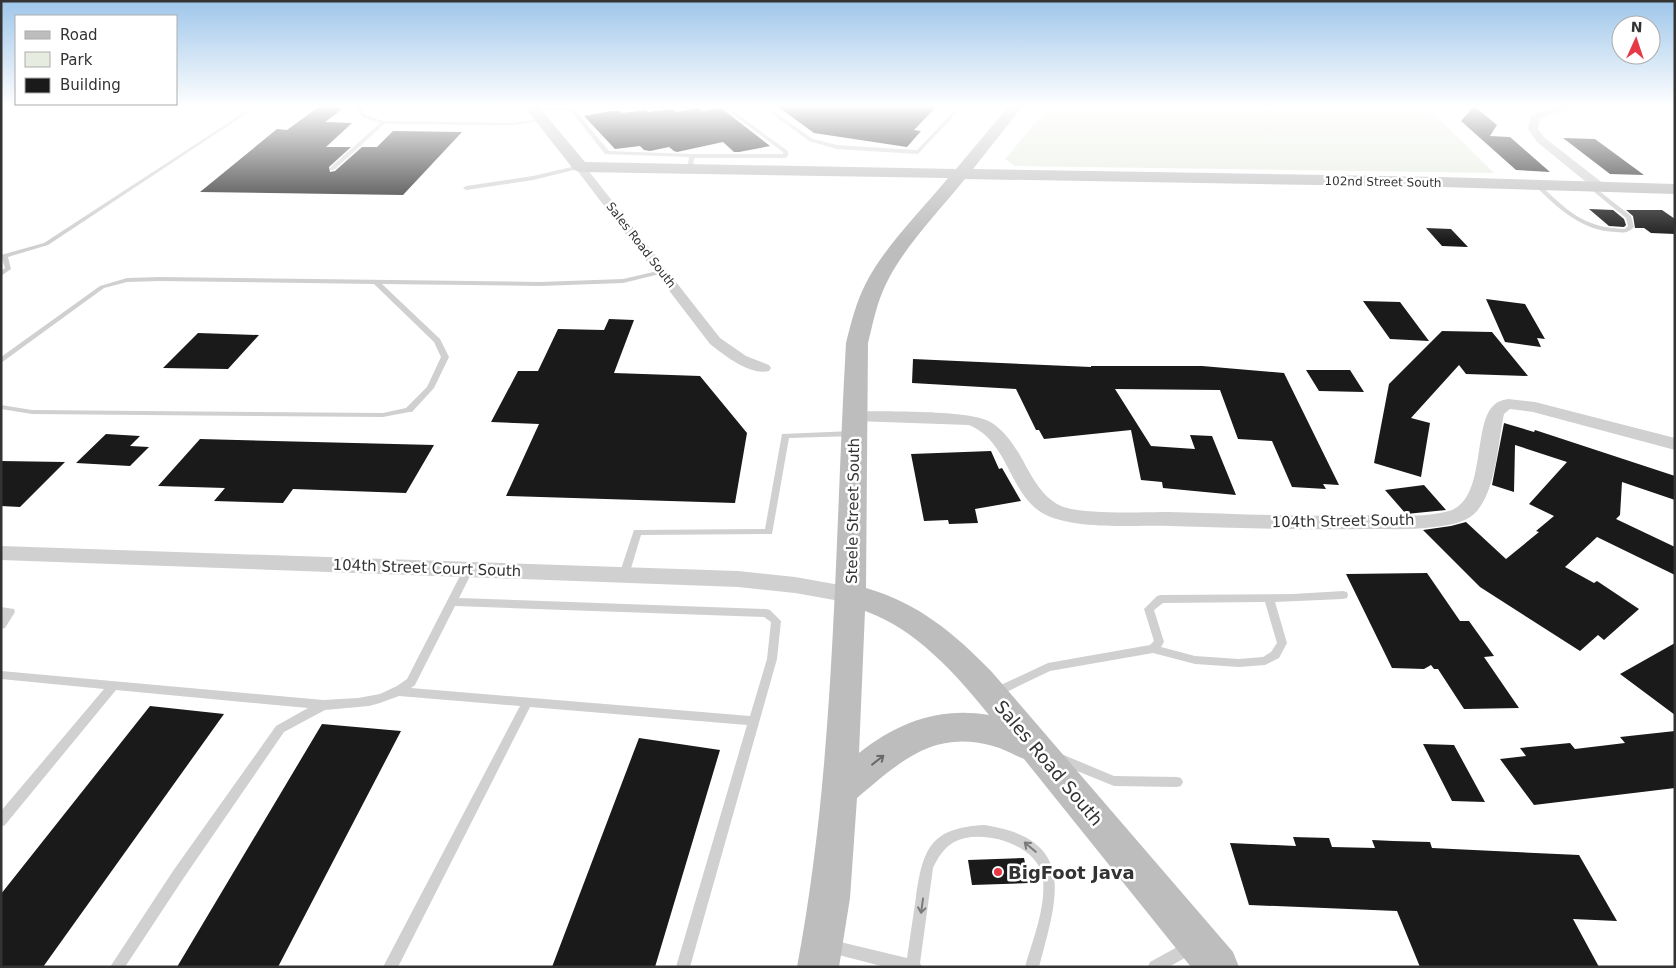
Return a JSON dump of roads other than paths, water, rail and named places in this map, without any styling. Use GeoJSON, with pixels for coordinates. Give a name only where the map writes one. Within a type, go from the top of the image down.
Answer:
{"type":"FeatureCollection","features":[{"type":"Feature","properties":{"kind":"street","name":"Sales Road South"},"geometry":{"type":"LineString","coordinates":[[567,151],[715,341],[740,359],[763,368]]}},
{"type":"Feature","properties":{"kind":"street","name":"Steele Street South"},"geometry":{"type":"LineString","coordinates":[[820,956],[830,898],[840,790],[851,595],[854,425],[858,343],[870,297],[885,267],[977,151]]}},
{"type":"Feature","properties":{"kind":"street"},"geometry":{"type":"LineString","coordinates":[[1554,151],[1595,187]]}},
{"type":"Feature","properties":{"kind":"street","name":"102nd Street South"},"geometry":{"type":"LineString","coordinates":[[580,167],[691,163],[957,175],[1675,189]]}},
{"type":"Feature","properties":{"kind":"street","name":"104th Street South"},"geometry":{"type":"LineString","coordinates":[[854,425],[971,420],[979,422],[992,429],[1040,499],[1050,509],[1061,513],[1298,523],[1413,522],[1456,515],[1468,510],[1479,492],[1496,413],[1501,406],[1506,404],[1535,407],[1675,444]]}},
{"type":"Feature","properties":{"kind":"street","name":"104th Street Court South"},"geometry":{"type":"LineString","coordinates":[[1,553],[738,579],[795,585],[851,595]]}},
{"type":"Feature","properties":{"kind":"street","name":"Sales Road South"},"geometry":{"type":"LineString","coordinates":[[851,595],[890,608],[950,649],[992,694],[1208,954]]}},
{"type":"Feature","properties":{"kind":"street"},"geometry":{"type":"LineString","coordinates":[[840,790],[900,742],[926,731],[949,726],[974,727],[995,732],[1038,749]]}},
{"type":"Feature","properties":{"kind":"lane"},"geometry":{"type":"LineString","coordinates":[[1,274],[8,269],[3,257],[46,244],[187,151]]}},
{"type":"Feature","properties":{"kind":"lane"},"geometry":{"type":"LineString","coordinates":[[332,169],[351,151]]}},
{"type":"Feature","properties":{"kind":"lane"},"geometry":{"type":"LineString","coordinates":[[606,151],[607,153],[691,163],[785,156],[785,151]]}},
{"type":"Feature","properties":{"kind":"lane"},"geometry":{"type":"LineString","coordinates":[[905,151],[919,151]]}},
{"type":"Feature","properties":{"kind":"lane"},"geometry":{"type":"LineString","coordinates":[[466,188],[533,178],[580,167]]}},
{"type":"Feature","properties":{"kind":"lane"},"geometry":{"type":"LineString","coordinates":[[1537,185],[1583,224],[1606,231],[1626,231],[1631,227],[1629,217],[1595,187]]}},
{"type":"Feature","properties":{"kind":"lane"},"geometry":{"type":"LineString","coordinates":[[1,361],[102,287],[127,280],[540,284],[623,282],[662,272]]}},
{"type":"Feature","properties":{"kind":"lane"},"geometry":{"type":"LineString","coordinates":[[1,407],[32,412],[382,415],[409,410],[430,388],[445,357],[437,341],[376,282]]}},
{"type":"Feature","properties":{"kind":"lane"},"geometry":{"type":"LineString","coordinates":[[624,575],[637,532],[769,532],[785,436],[854,425]]}},
{"type":"Feature","properties":{"kind":"lane"},"geometry":{"type":"LineString","coordinates":[[1,675],[323,705],[372,702],[400,692],[411,682],[468,570]]}},
{"type":"Feature","properties":{"kind":"lane"},"geometry":{"type":"LineString","coordinates":[[1153,649],[1159,642],[1149,609],[1161,599],[1343,595]]}},
{"type":"Feature","properties":{"kind":"lane"},"geometry":{"type":"LineString","coordinates":[[992,694],[1048,667],[1153,649],[1194,660],[1239,663],[1265,661],[1275,654],[1282,643],[1269,598]]}},
{"type":"Feature","properties":{"kind":"lane"},"geometry":{"type":"LineString","coordinates":[[451,602],[766,613],[776,620],[772,659],[683,967]]}},
{"type":"Feature","properties":{"kind":"lane"},"geometry":{"type":"LineString","coordinates":[[1,611],[10,612],[1,625]]}},
{"type":"Feature","properties":{"kind":"lane"},"geometry":{"type":"LineString","coordinates":[[1,820],[114,685]]}},
{"type":"Feature","properties":{"kind":"lane"},"geometry":{"type":"LineString","coordinates":[[400,692],[754,721]]}},
{"type":"Feature","properties":{"kind":"lane"},"geometry":{"type":"LineString","coordinates":[[390,967],[527,703]]}},
{"type":"Feature","properties":{"kind":"lane"},"geometry":{"type":"LineString","coordinates":[[117,967],[178,875],[280,729],[323,705]]}},
{"type":"Feature","properties":{"kind":"lane"},"geometry":{"type":"LineString","coordinates":[[1038,749],[1114,781],[1177,782]]}},
{"type":"Feature","properties":{"kind":"lane"},"geometry":{"type":"LineString","coordinates":[[820,956],[914,967],[927,868],[931,857],[940,845],[949,838],[963,832],[985,831],[1005,834],[1025,842],[1038,854],[1048,871],[1050,888],[1047,907],[1032,967]]}},
{"type":"Feature","properties":{"kind":"lane"},"geometry":{"type":"LineString","coordinates":[[1155,967],[1208,954]]}},
{"type":"Feature","properties":{"kind":"place","name":"BigFoot Java"},"geometry":{"type":"Point","coordinates":[998,872]}}]}
